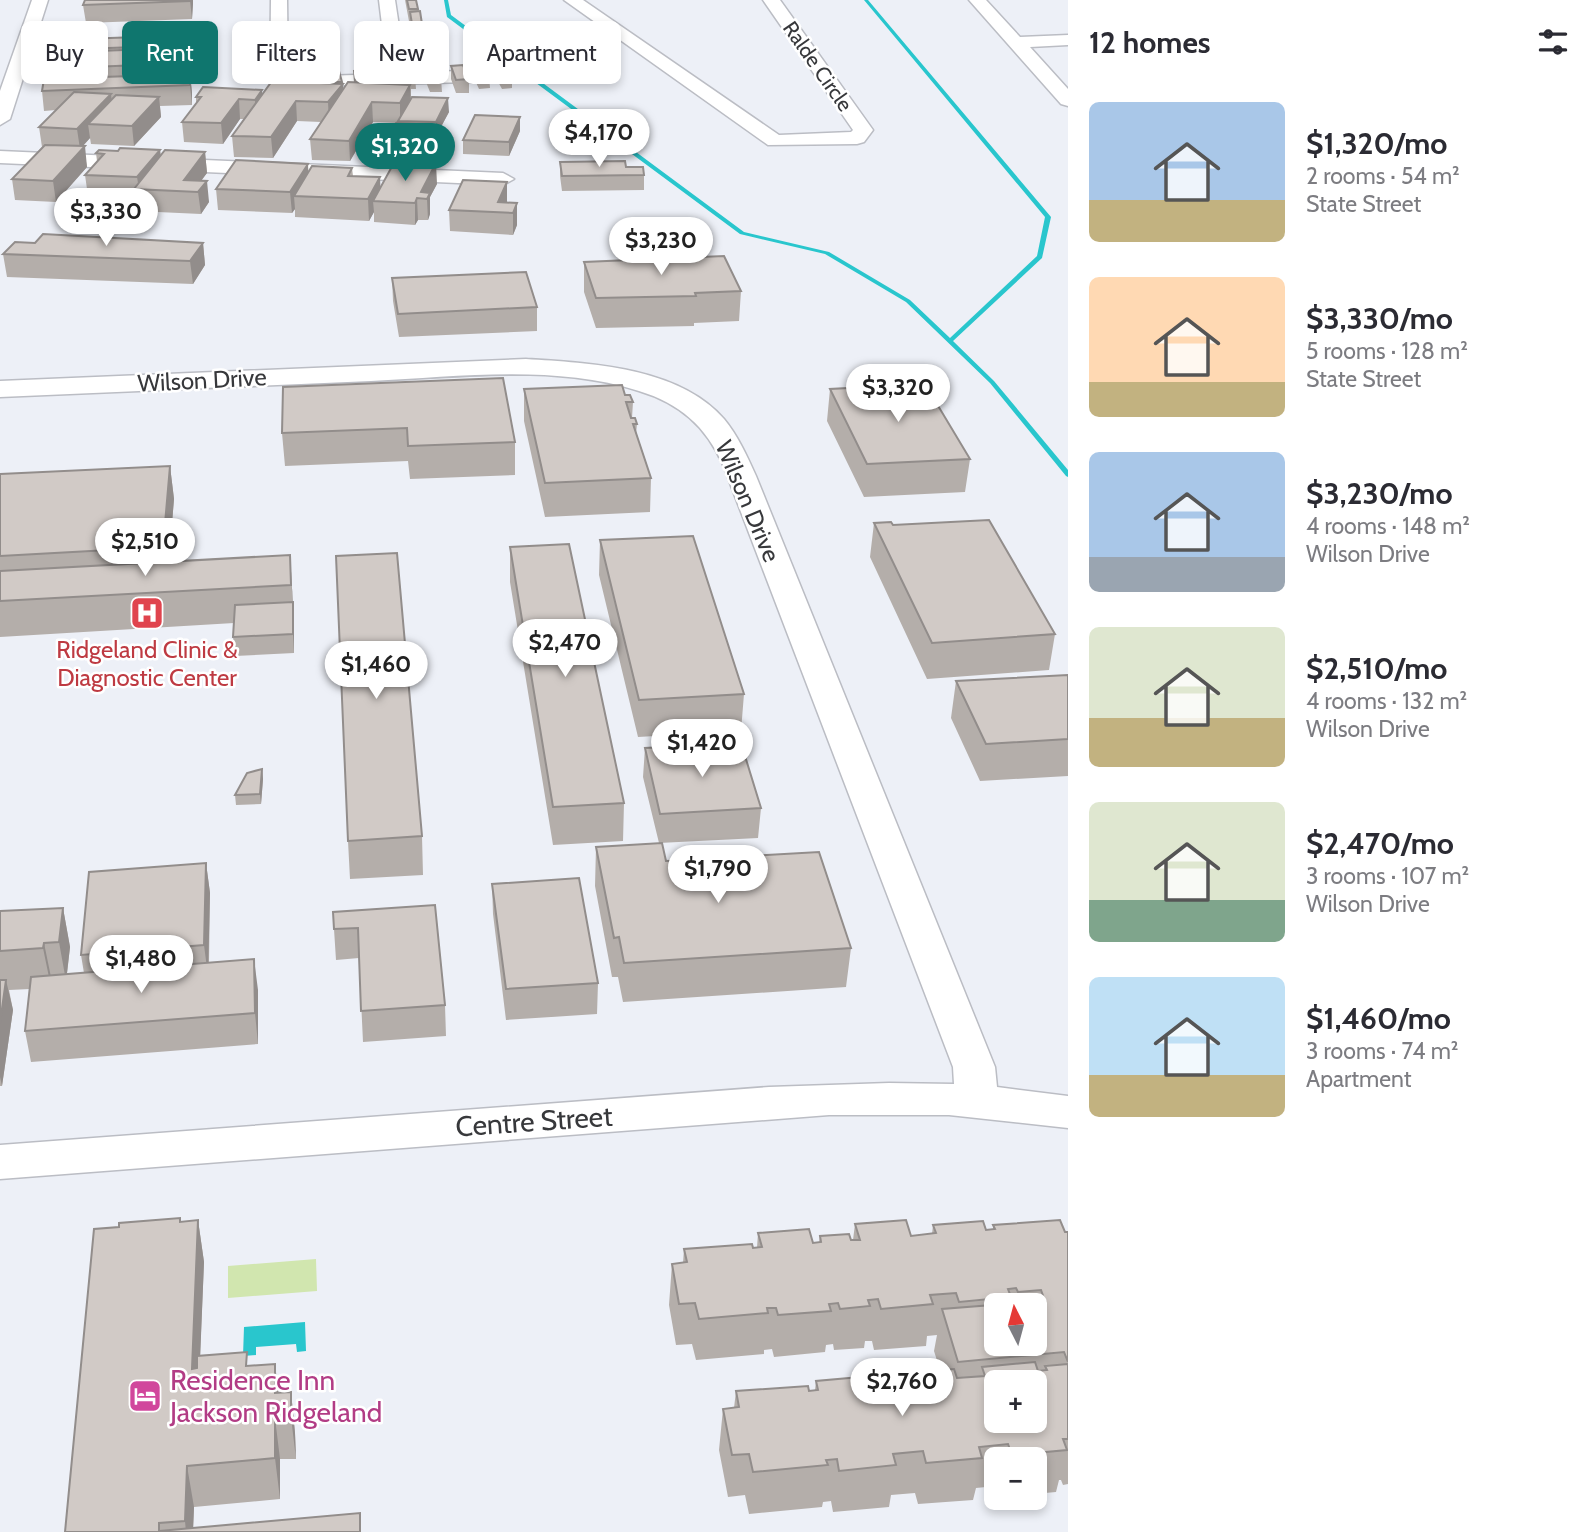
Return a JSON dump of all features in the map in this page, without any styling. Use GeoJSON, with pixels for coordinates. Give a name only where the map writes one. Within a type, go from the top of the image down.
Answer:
{"type":"FeatureCollection","features":[{"type":"Feature","properties":{"kind":"street"},"geometry":{"type":"LineString","coordinates":[[0,119],[40,0]]}},
{"type":"Feature","properties":{"kind":"street"},"geometry":{"type":"LineString","coordinates":[[279,0],[279,83],[354,80]]}},
{"type":"Feature","properties":{"kind":"street"},"geometry":{"type":"LineString","coordinates":[[387,0],[390,21]]}},
{"type":"Feature","properties":{"kind":"street","name":"Ralde Circle"},"geometry":{"type":"LineString","coordinates":[[572,0],[775,141],[857,138],[863,130],[771,0]]}},
{"type":"Feature","properties":{"kind":"street"},"geometry":{"type":"LineString","coordinates":[[977,0],[1068,100]]}},
{"type":"Feature","properties":{"kind":"street"},"geometry":{"type":"LineString","coordinates":[[1017,42],[1068,40]]}},
{"type":"Feature","properties":{"kind":"street"},"geometry":{"type":"LineString","coordinates":[[0,157],[503,179]]}},
{"type":"Feature","properties":{"kind":"street","name":"Wilson Drive"},"geometry":{"type":"LineString","coordinates":[[0,389],[483,368],[550,368],[605,375],[650,386],[682,401],[712,422],[725,440],[755,510],[974,1066],[977,1101]]}},
{"type":"Feature","properties":{"kind":"street","name":"Centre Street"},"geometry":{"type":"LineString","coordinates":[[0,1162],[769,1103],[898,1097],[977,1101],[1068,1112]]}},
{"type":"Feature","properties":{"kind":"green space"},"geometry":{"type":"Polygon","coordinates":[[[316,1259],[317,1291],[228,1298],[228,1266],[316,1259]]]}},
{"type":"Feature","properties":{"kind":"water"},"geometry":{"type":"Polygon","coordinates":[[[305,1322],[306,1351],[297,1352],[296,1344],[256,1347],[256,1355],[243,1356],[244,1327],[305,1322]]]}},
{"type":"Feature","properties":{"kind":"building"},"geometry":{"type":"Polygon","coordinates":[[[85,0],[190,0],[190,1],[83,5],[85,0]]]}},
{"type":"Feature","properties":{"kind":"building"},"geometry":{"type":"Polygon","coordinates":[[[407,0],[416,0],[418,9],[409,9],[407,0]]]}},
{"type":"Feature","properties":{"kind":"building"},"geometry":{"type":"Polygon","coordinates":[[[420,11],[422,21],[412,21],[410,12],[420,11]]]}},
{"type":"Feature","properties":{"kind":"building"},"geometry":{"type":"Polygon","coordinates":[[[108,38],[122,38],[122,48],[108,48],[108,38]]]}},
{"type":"Feature","properties":{"kind":"building"},"geometry":{"type":"Polygon","coordinates":[[[122,50],[122,66],[108,66],[108,51],[122,50]]]}},
{"type":"Feature","properties":{"kind":"building"},"geometry":{"type":"Polygon","coordinates":[[[463,65],[463,79],[456,80],[451,66],[463,65]]]}},
{"type":"Feature","properties":{"kind":"building"},"geometry":{"type":"Polygon","coordinates":[[[122,76],[122,84],[190,85],[42,91],[43,84],[108,84],[108,77],[122,76]]]}},
{"type":"Feature","properties":{"kind":"building"},"geometry":{"type":"Polygon","coordinates":[[[348,82],[410,85],[400,103],[372,102],[349,141],[310,139],[348,82]]]}},
{"type":"Feature","properties":{"kind":"building"},"geometry":{"type":"Polygon","coordinates":[[[270,84],[343,84],[328,102],[296,101],[271,137],[232,136],[270,84]]]}},
{"type":"Feature","properties":{"kind":"building"},"geometry":{"type":"Polygon","coordinates":[[[203,87],[262,90],[255,100],[239,99],[221,123],[182,122],[201,97],[196,97],[203,87]]]}},
{"type":"Feature","properties":{"kind":"building"},"geometry":{"type":"Polygon","coordinates":[[[74,92],[111,94],[77,129],[39,127],[74,92]]]}},
{"type":"Feature","properties":{"kind":"building"},"geometry":{"type":"Polygon","coordinates":[[[116,95],[159,97],[132,126],[88,124],[116,95]]]}},
{"type":"Feature","properties":{"kind":"building"},"geometry":{"type":"Polygon","coordinates":[[[412,97],[448,98],[436,122],[398,121],[412,97]]]}},
{"type":"Feature","properties":{"kind":"building"},"geometry":{"type":"Polygon","coordinates":[[[475,115],[520,117],[509,142],[463,140],[475,115]]]}},
{"type":"Feature","properties":{"kind":"building"},"geometry":{"type":"Polygon","coordinates":[[[396,123],[435,125],[420,151],[381,149],[396,123]]]}},
{"type":"Feature","properties":{"kind":"building"},"geometry":{"type":"Polygon","coordinates":[[[45,145],[85,146],[53,181],[12,179],[45,145]]]}},
{"type":"Feature","properties":{"kind":"building"},"geometry":{"type":"Polygon","coordinates":[[[120,148],[160,150],[137,177],[85,175],[104,154],[96,153],[99,150],[118,151],[120,148]]]}},
{"type":"Feature","properties":{"kind":"building"},"geometry":{"type":"Polygon","coordinates":[[[165,150],[205,152],[184,180],[207,181],[198,192],[134,189],[165,150]]]}},
{"type":"Feature","properties":{"kind":"building"},"geometry":{"type":"Polygon","coordinates":[[[236,160],[308,164],[290,192],[216,189],[236,160]]]}},
{"type":"Feature","properties":{"kind":"building"},"geometry":{"type":"Polygon","coordinates":[[[395,161],[436,163],[421,192],[430,193],[427,199],[417,198],[415,203],[373,201],[395,161]]]}},
{"type":"Feature","properties":{"kind":"building"},"geometry":{"type":"Polygon","coordinates":[[[625,161],[626,167],[643,167],[644,175],[562,176],[560,162],[625,161]]]}},
{"type":"Feature","properties":{"kind":"building"},"geometry":{"type":"Polygon","coordinates":[[[312,166],[352,168],[348,176],[380,177],[368,199],[294,196],[312,166]]]}},
{"type":"Feature","properties":{"kind":"building"},"geometry":{"type":"Polygon","coordinates":[[[463,180],[507,182],[498,202],[517,203],[513,213],[449,210],[463,180]]]}},
{"type":"Feature","properties":{"kind":"building"},"geometry":{"type":"Polygon","coordinates":[[[43,234],[203,243],[190,261],[3,254],[15,242],[35,243],[43,234]]]}},
{"type":"Feature","properties":{"kind":"building"},"geometry":{"type":"Polygon","coordinates":[[[724,256],[741,291],[695,293],[696,296],[596,298],[584,262],[724,256]]]}},
{"type":"Feature","properties":{"kind":"building"},"geometry":{"type":"Polygon","coordinates":[[[526,272],[537,307],[398,314],[392,278],[526,272]]]}},
{"type":"Feature","properties":{"kind":"building"},"geometry":{"type":"Polygon","coordinates":[[[503,378],[515,442],[408,446],[407,428],[282,433],[283,387],[503,378]]]}},
{"type":"Feature","properties":{"kind":"building"},"geometry":{"type":"Polygon","coordinates":[[[925,384],[970,459],[867,464],[830,389],[925,384]]]}},
{"type":"Feature","properties":{"kind":"building"},"geometry":{"type":"Polygon","coordinates":[[[622,385],[625,395],[630,395],[633,402],[626,402],[631,418],[635,418],[637,424],[633,424],[651,478],[545,483],[524,389],[622,385]]]}},
{"type":"Feature","properties":{"kind":"building"},"geometry":{"type":"Polygon","coordinates":[[[170,466],[163,547],[0,556],[0,474],[170,466]]]}},
{"type":"Feature","properties":{"kind":"building"},"geometry":{"type":"Polygon","coordinates":[[[989,520],[1055,634],[932,643],[874,523],[891,522],[893,525],[989,520]]]}},
{"type":"Feature","properties":{"kind":"building"},"geometry":{"type":"Polygon","coordinates":[[[693,536],[744,694],[639,700],[600,540],[693,536]]]}},
{"type":"Feature","properties":{"kind":"building"},"geometry":{"type":"Polygon","coordinates":[[[569,544],[624,803],[553,807],[510,547],[569,544]]]}},
{"type":"Feature","properties":{"kind":"building"},"geometry":{"type":"Polygon","coordinates":[[[397,553],[422,836],[348,841],[336,556],[397,553]]]}},
{"type":"Feature","properties":{"kind":"building"},"geometry":{"type":"Polygon","coordinates":[[[290,555],[291,585],[0,601],[0,571],[290,555]]]}},
{"type":"Feature","properties":{"kind":"building"},"geometry":{"type":"Polygon","coordinates":[[[293,602],[293,634],[233,637],[235,605],[293,602]]]}},
{"type":"Feature","properties":{"kind":"building"},"geometry":{"type":"Polygon","coordinates":[[[1068,675],[1068,739],[986,744],[956,681],[1068,675]]]}},
{"type":"Feature","properties":{"kind":"building"},"geometry":{"type":"Polygon","coordinates":[[[741,743],[761,808],[660,814],[645,748],[741,743]]]}},
{"type":"Feature","properties":{"kind":"building"},"geometry":{"type":"Polygon","coordinates":[[[262,769],[260,794],[235,795],[247,773],[262,769]]]}},
{"type":"Feature","properties":{"kind":"building"},"geometry":{"type":"Polygon","coordinates":[[[662,843],[666,861],[819,852],[851,948],[624,963],[619,937],[614,938],[596,847],[662,843]]]}},
{"type":"Feature","properties":{"kind":"building"},"geometry":{"type":"Polygon","coordinates":[[[206,863],[204,945],[81,955],[89,872],[206,863]]]}},
{"type":"Feature","properties":{"kind":"building"},"geometry":{"type":"Polygon","coordinates":[[[579,878],[598,983],[506,989],[492,884],[579,878]]]}},
{"type":"Feature","properties":{"kind":"building"},"geometry":{"type":"Polygon","coordinates":[[[435,905],[445,1005],[361,1011],[358,928],[334,929],[333,912],[435,905]]]}},
{"type":"Feature","properties":{"kind":"building"},"geometry":{"type":"Polygon","coordinates":[[[63,908],[59,942],[44,943],[43,948],[0,951],[0,911],[63,908]]]}},
{"type":"Feature","properties":{"kind":"building"},"geometry":{"type":"Polygon","coordinates":[[[254,959],[255,1013],[25,1031],[31,977],[254,959]]]}},
{"type":"Feature","properties":{"kind":"building"},"geometry":{"type":"Polygon","coordinates":[[[0,980],[6,980],[0,1023],[0,980]]]}},
{"type":"Feature","properties":{"kind":"building","name":"Residence Inn Jackson Ridgeland"},"geometry":{"type":"Polygon","coordinates":[[[180,1218],[180,1222],[198,1220],[192,1369],[197,1368],[197,1356],[247,1352],[246,1366],[275,1364],[275,1393],[291,1392],[291,1417],[275,1418],[275,1458],[187,1466],[185,1521],[159,1523],[159,1531],[360,1513],[360,1532],[65,1532],[94,1229],[119,1227],[119,1223],[180,1218]]]}},
{"type":"Feature","properties":{"kind":"building"},"geometry":{"type":"Polygon","coordinates":[[[906,1220],[911,1236],[936,1233],[933,1225],[983,1221],[986,1230],[995,1229],[993,1225],[1060,1220],[1065,1232],[1068,1232],[1068,1362],[1064,1352],[1047,1354],[1047,1293],[1042,1293],[1041,1290],[1018,1292],[1016,1288],[1008,1289],[1010,1293],[984,1293],[984,1300],[959,1302],[956,1293],[930,1295],[933,1304],[881,1309],[878,1299],[868,1300],[870,1306],[840,1309],[838,1303],[829,1304],[831,1311],[778,1315],[776,1308],[767,1308],[768,1313],[699,1319],[695,1303],[679,1304],[672,1264],[687,1262],[684,1249],[752,1244],[753,1248],[762,1247],[758,1233],[809,1229],[813,1243],[821,1242],[820,1236],[849,1234],[851,1240],[860,1240],[855,1224],[906,1220]]]}},
{"type":"Feature","properties":{"kind":"building"},"geometry":{"type":"Polygon","coordinates":[[[984,1306],[984,1356],[1022,1356],[958,1362],[942,1309],[984,1306]]]}},
{"type":"Feature","properties":{"kind":"building"},"geometry":{"type":"Polygon","coordinates":[[[1035,1362],[1038,1370],[984,1370],[984,1373],[982,1367],[1035,1362]]]}},
{"type":"Feature","properties":{"kind":"building"},"geometry":{"type":"Polygon","coordinates":[[[1068,1364],[1068,1439],[1063,1439],[1067,1450],[1047,1452],[1047,1447],[1009,1447],[1008,1444],[979,1447],[982,1458],[926,1463],[923,1451],[893,1454],[896,1465],[839,1471],[837,1459],[826,1460],[828,1465],[753,1472],[749,1454],[732,1455],[723,1409],[739,1407],[736,1391],[808,1386],[809,1391],[818,1390],[816,1381],[871,1376],[874,1385],[902,1382],[900,1373],[954,1369],[957,1378],[984,1376],[984,1433],[1047,1433],[1045,1366],[1068,1364]]]}},
{"type":"Feature","properties":{"kind":"waterway"},"geometry":{"type":"LineString","coordinates":[[446,0],[449,16],[742,233],[827,253],[908,301],[992,382],[1068,475]]}},
{"type":"Feature","properties":{"kind":"waterway"},"geometry":{"type":"LineString","coordinates":[[866,0],[1048,217],[1040,257],[950,341]]}},
{"type":"Feature","properties":{"kind":"place","name":"Ridgeland Clinic & Diagnostic Center"},"geometry":{"type":"Point","coordinates":[147,613]}},
{"type":"Feature","properties":{"kind":"place","name":"Residence Inn Jackson Ridgeland"},"geometry":{"type":"Point","coordinates":[145,1396]}}]}
